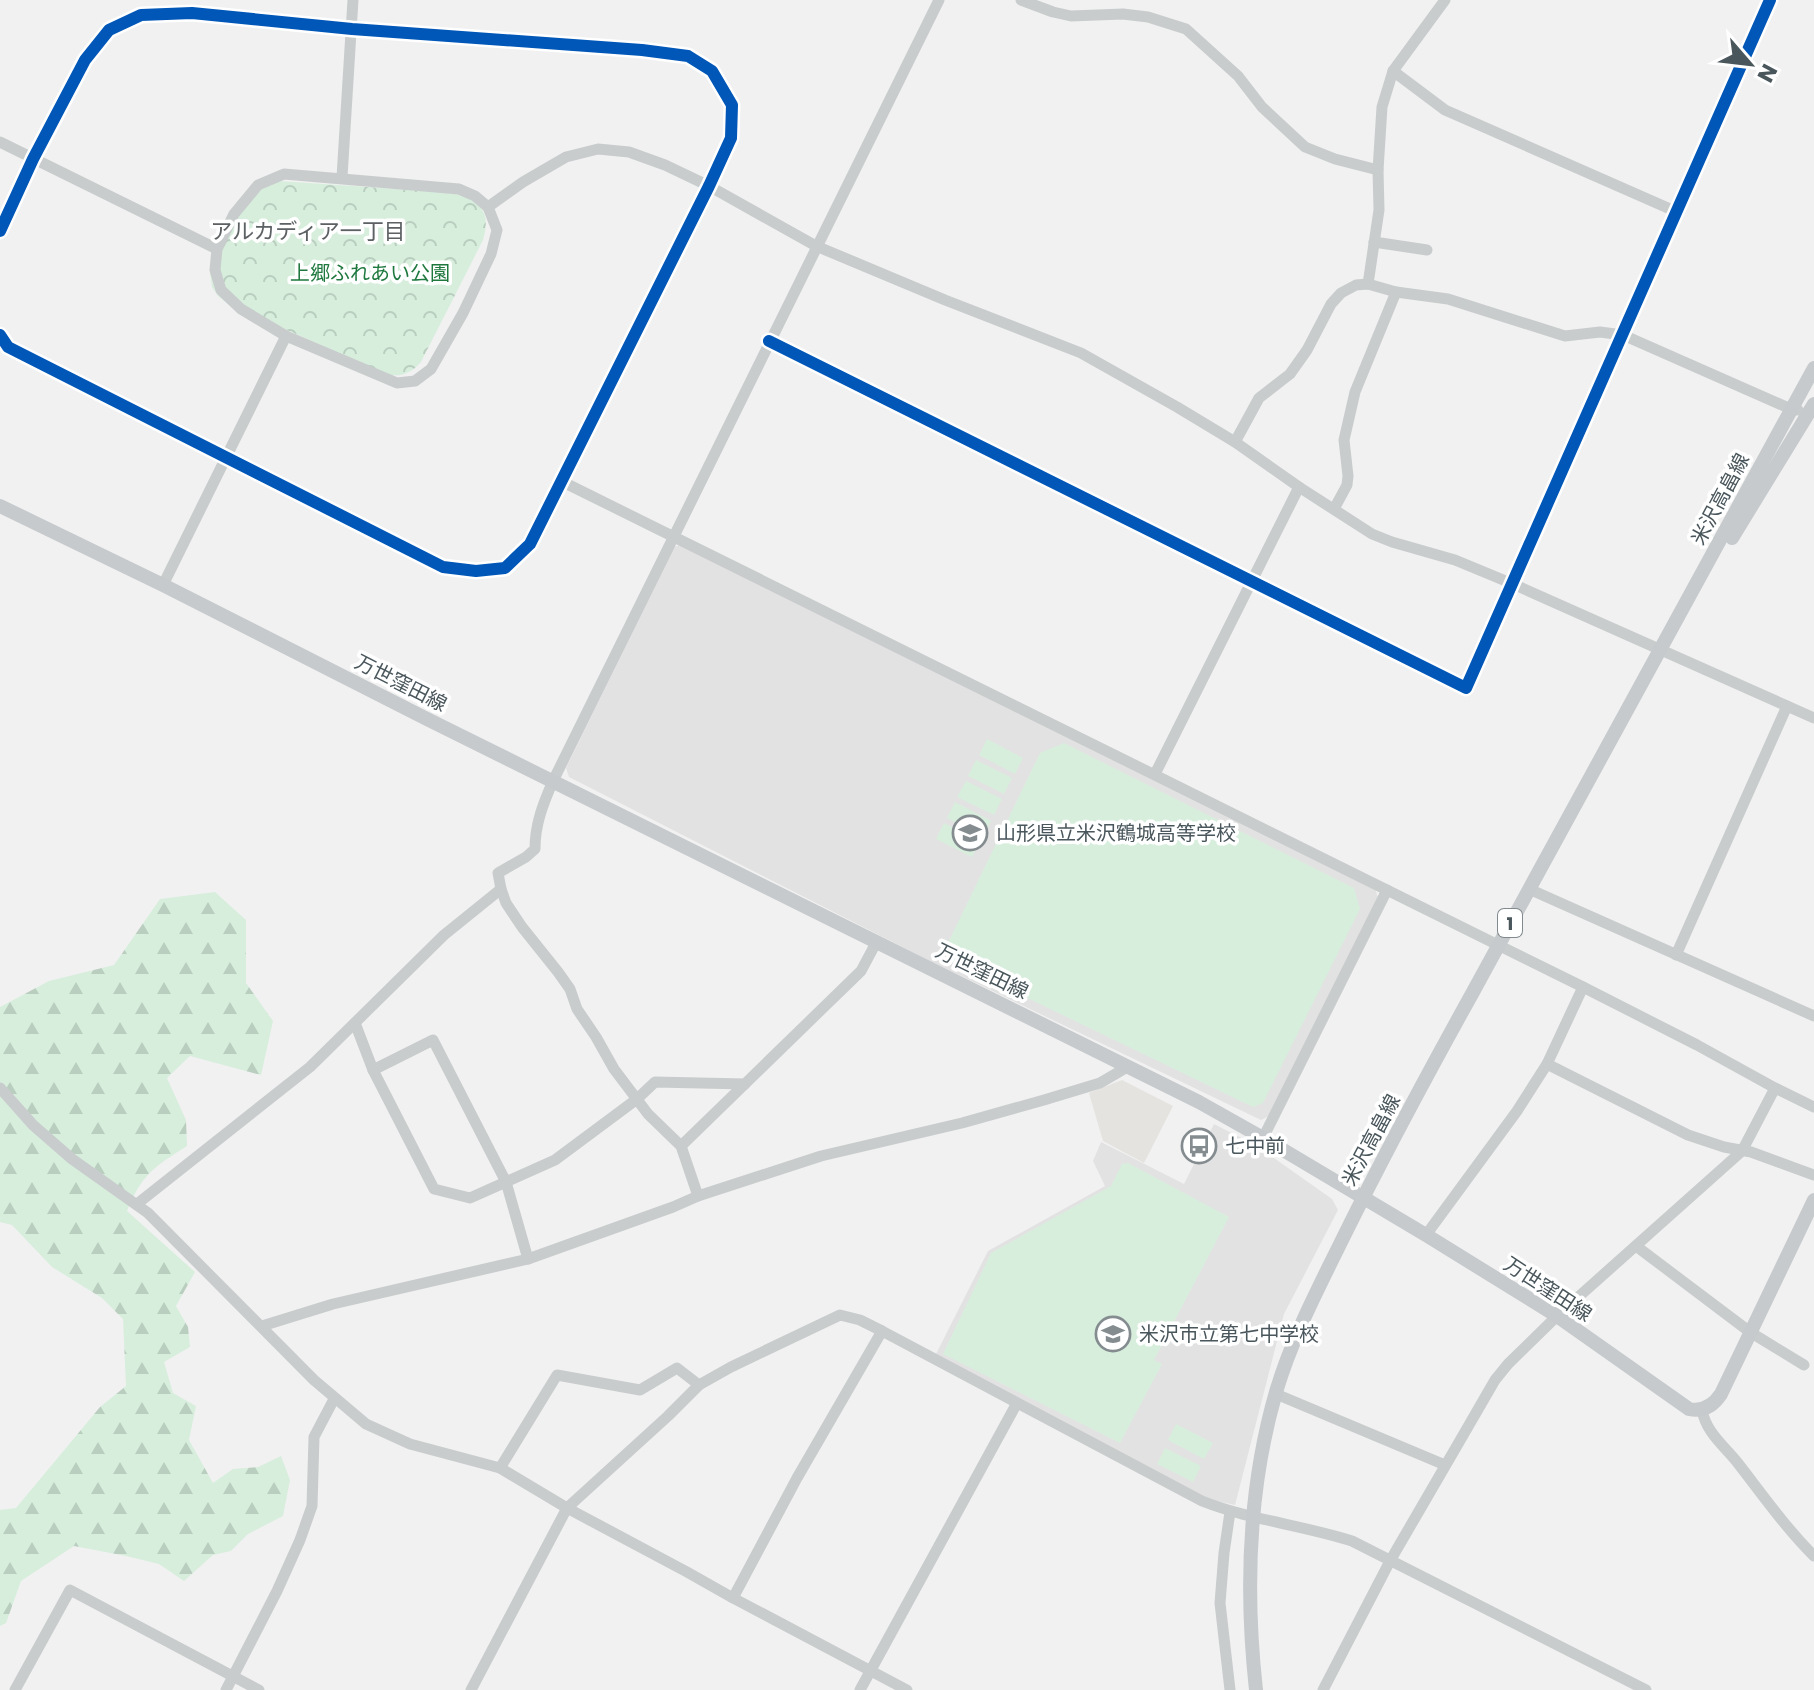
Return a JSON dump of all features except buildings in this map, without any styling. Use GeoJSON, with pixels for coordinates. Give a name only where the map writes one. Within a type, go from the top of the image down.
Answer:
{"type":"FeatureCollection","features":[{"type":"Feature","properties":{"kind":"main road","name":"米沢高畠線"},"geometry":{"type":"LineString","coordinates":[[1256,1690],[1249,1570],[1253,1516],[1263,1450],[1288,1355],[1362,1198],[1814,368]]}},
{"type":"Feature","properties":{"kind":"main road","name":"米沢高畠線"},"geometry":{"type":"LineString","coordinates":[[1661,650],[1813,410]]}},
{"type":"Feature","properties":{"kind":"main road","name":"万世窪田線"},"geometry":{"type":"LineString","coordinates":[[0,506],[1129,1066],[1263,1138],[1426,1235],[1557,1316],[1689,1409],[1702,1410]]}},
{"type":"Feature","properties":{"kind":"main road"},"geometry":{"type":"LineString","coordinates":[[1702,1410],[1721,1394],[1814,1200]]}},
{"type":"Feature","properties":{"kind":"street"},"geometry":{"type":"LineString","coordinates":[[342,177],[353,0]]}},
{"type":"Feature","properties":{"kind":"street"},"geometry":{"type":"LineString","coordinates":[[698,1196],[681,1146],[648,1114],[614,1069],[577,1009],[570,989],[506,903],[498,873],[535,849],[540,809],[553,781],[939,0]]}},
{"type":"Feature","properties":{"kind":"street"},"geometry":{"type":"LineString","coordinates":[[1021,0],[1071,16],[1123,14],[1148,17],[1186,29],[1238,76],[1262,107],[1305,147],[1335,159],[1378,170]]}},
{"type":"Feature","properties":{"kind":"street"},"geometry":{"type":"LineString","coordinates":[[1368,284],[1379,210],[1382,107],[1393,71],[1445,0]]}},
{"type":"Feature","properties":{"kind":"street"},"geometry":{"type":"LineString","coordinates":[[769,341],[1466,688],[1770,0]]}},
{"type":"Feature","properties":{"kind":"street"},"geometry":{"type":"LineString","coordinates":[[0,231],[33,159],[85,60],[109,30],[141,15],[192,13],[688,56],[712,71],[732,105],[731,138],[709,186],[530,544],[505,568],[476,571],[443,567],[8,347],[0,335]]}},
{"type":"Feature","properties":{"kind":"street"},"geometry":{"type":"LineString","coordinates":[[1393,71],[1445,110],[1677,212]]}},
{"type":"Feature","properties":{"kind":"street"},"geometry":{"type":"LineString","coordinates":[[0,142],[217,249]]}},
{"type":"Feature","properties":{"kind":"street"},"geometry":{"type":"LineString","coordinates":[[488,207],[566,157],[598,149],[629,152],[665,165],[816,246],[1081,353],[1235,442],[1372,534],[1455,560],[1513,584],[1814,718]]}},
{"type":"Feature","properties":{"kind":"street"},"geometry":{"type":"LineString","coordinates":[[284,174],[342,177],[459,189],[475,196],[488,207],[497,230],[491,254],[463,313],[431,369],[415,381],[397,383],[286,336],[241,309],[221,290],[215,270],[217,249],[234,214],[258,185],[284,174]]}},
{"type":"Feature","properties":{"kind":"street"},"geometry":{"type":"LineString","coordinates":[[1374,242],[1427,250]]}},
{"type":"Feature","properties":{"kind":"street"},"geometry":{"type":"LineString","coordinates":[[1235,442],[1259,398],[1290,374],[1307,350],[1331,304],[1341,293],[1356,285],[1368,284],[1396,292],[1448,299],[1565,336],[1600,332],[1623,335],[1791,409],[1813,410]]}},
{"type":"Feature","properties":{"kind":"street"},"geometry":{"type":"LineString","coordinates":[[1334,509],[1347,485],[1344,440],[1355,392],[1396,292]]}},
{"type":"Feature","properties":{"kind":"street"},"geometry":{"type":"LineString","coordinates":[[163,585],[286,336]]}},
{"type":"Feature","properties":{"kind":"street"},"geometry":{"type":"LineString","coordinates":[[561,481],[1583,987],[1814,1107]]}},
{"type":"Feature","properties":{"kind":"street"},"geometry":{"type":"LineString","coordinates":[[1155,774],[1299,487]]}},
{"type":"Feature","properties":{"kind":"street"},"geometry":{"type":"LineString","coordinates":[[1676,955],[1787,706]]}},
{"type":"Feature","properties":{"kind":"street"},"geometry":{"type":"LineString","coordinates":[[137,1204],[310,1067],[444,935],[501,889]]}},
{"type":"Feature","properties":{"kind":"street"},"geometry":{"type":"LineString","coordinates":[[1529,889],[1814,1016]]}},
{"type":"Feature","properties":{"kind":"street"},"geometry":{"type":"LineString","coordinates":[[1263,1138],[1387,890]]}},
{"type":"Feature","properties":{"kind":"street"},"geometry":{"type":"LineString","coordinates":[[681,1146],[861,971],[877,941]]}},
{"type":"Feature","properties":{"kind":"street"},"geometry":{"type":"LineString","coordinates":[[1426,1235],[1517,1111],[1547,1064],[1583,987]]}},
{"type":"Feature","properties":{"kind":"street"},"geometry":{"type":"LineString","coordinates":[[355,1023],[373,1070],[434,1189],[470,1198],[555,1160],[655,1082],[745,1084]]}},
{"type":"Feature","properties":{"kind":"street"},"geometry":{"type":"LineString","coordinates":[[373,1070],[433,1040],[506,1182],[528,1259]]}},
{"type":"Feature","properties":{"kind":"street"},"geometry":{"type":"LineString","coordinates":[[1547,1064],[1688,1135],[1751,1152],[1814,1175]]}},
{"type":"Feature","properties":{"kind":"street"},"geometry":{"type":"LineString","coordinates":[[262,1326],[333,1304],[528,1259],[698,1196],[821,1156],[962,1123],[1100,1083],[1129,1066]]}},
{"type":"Feature","properties":{"kind":"street"},"geometry":{"type":"LineString","coordinates":[[0,1088],[33,1125],[72,1159],[137,1204],[334,1399],[366,1424],[410,1444],[500,1468],[567,1508],[907,1690]]}},
{"type":"Feature","properties":{"kind":"street"},"geometry":{"type":"LineString","coordinates":[[1323,1690],[1390,1561],[1495,1380],[1557,1316],[1742,1151],[1775,1088]]}},
{"type":"Feature","properties":{"kind":"street"},"geometry":{"type":"LineString","coordinates":[[1636,1246],[1750,1332],[1804,1365]]}},
{"type":"Feature","properties":{"kind":"street"},"geometry":{"type":"LineString","coordinates":[[471,1690],[567,1508],[699,1385],[840,1315],[860,1320],[882,1331],[1202,1501],[1230,1512],[1309,1528],[1352,1541],[1646,1690]]}},
{"type":"Feature","properties":{"kind":"street"},"geometry":{"type":"LineString","coordinates":[[733,1598],[797,1478],[882,1331]]}},
{"type":"Feature","properties":{"kind":"street"},"geometry":{"type":"LineString","coordinates":[[500,1468],[557,1375],[640,1390],[677,1368],[699,1385]]}},
{"type":"Feature","properties":{"kind":"street"},"geometry":{"type":"LineString","coordinates":[[1276,1394],[1445,1465]]}},
{"type":"Feature","properties":{"kind":"street"},"geometry":{"type":"LineString","coordinates":[[226,1690],[300,1540],[312,1506],[314,1437],[334,1399]]}},
{"type":"Feature","properties":{"kind":"street"},"geometry":{"type":"LineString","coordinates":[[860,1690],[1017,1403]]}},
{"type":"Feature","properties":{"kind":"street"},"geometry":{"type":"LineString","coordinates":[[1702,1410],[1703,1418],[1715,1438],[1814,1556]]}},
{"type":"Feature","properties":{"kind":"street"},"geometry":{"type":"LineString","coordinates":[[1230,1512],[1220,1603],[1230,1690]]}},
{"type":"Feature","properties":{"kind":"street"},"geometry":{"type":"LineString","coordinates":[[15,1690],[70,1590],[259,1690]]}},
{"type":"Feature","properties":{"kind":"shaded area","name":"山形県立米沢鶴城高等学校"},"geometry":{"type":"Polygon","coordinates":[[[682,544],[1375,888],[1378,898],[1269,1116],[1261,1120],[928,960],[569,777],[566,768],[674,547],[682,544]]]}},
{"type":"Feature","properties":{"kind":"shaded area"},"geometry":{"type":"Polygon","coordinates":[[[1122,1080],[1173,1106],[1144,1163],[1103,1141],[1089,1093],[1122,1080]]]}},
{"type":"Feature","properties":{"kind":"shaded area","name":"米沢市立第七中学校"},"geometry":{"type":"Polygon","coordinates":[[[1214,1124],[1257,1146],[1332,1199],[1338,1210],[1284,1314],[1235,1505],[1203,1496],[936,1354],[988,1251],[1105,1186],[1093,1161],[1101,1142],[1184,1184],[1214,1124]]]}},
{"type":"Feature","properties":{"kind":"green space","name":"上郷ふれあい公園"},"geometry":{"type":"Polygon","coordinates":[[[279,181],[456,193],[482,210],[486,223],[483,240],[421,362],[413,369],[401,375],[386,374],[228,304],[218,296],[212,287],[210,272],[237,202],[253,184],[279,181]]]}},
{"type":"Feature","properties":{"kind":"green space"},"geometry":{"type":"Polygon","coordinates":[[[987,739],[1023,758],[1015,774],[979,755],[987,739]]]}},
{"type":"Feature","properties":{"kind":"green space"},"geometry":{"type":"Polygon","coordinates":[[[1064,743],[1354,888],[1360,909],[1263,1103],[1253,1107],[951,961],[945,949],[1040,753],[1064,743]]]}},
{"type":"Feature","properties":{"kind":"green space"},"geometry":{"type":"Polygon","coordinates":[[[976,760],[1012,778],[1004,794],[968,776],[976,760]]]}},
{"type":"Feature","properties":{"kind":"green space"},"geometry":{"type":"Polygon","coordinates":[[[966,781],[1002,799],[994,815],[957,797],[966,781]]]}},
{"type":"Feature","properties":{"kind":"green space"},"geometry":{"type":"Polygon","coordinates":[[[955,802],[991,821],[983,837],[947,818],[955,802]]]}},
{"type":"Feature","properties":{"kind":"green space"},"geometry":{"type":"Polygon","coordinates":[[[944,823],[980,841],[972,857],[936,839],[944,823]]]}},
{"type":"Feature","properties":{"kind":"green space"},"geometry":{"type":"Polygon","coordinates":[[[215,892],[246,920],[246,983],[273,1021],[261,1075],[190,1056],[167,1078],[186,1120],[187,1146],[150,1172],[127,1211],[195,1272],[176,1306],[188,1327],[190,1347],[164,1362],[173,1393],[196,1406],[189,1440],[213,1483],[233,1469],[258,1467],[281,1456],[290,1480],[283,1516],[248,1534],[231,1551],[213,1555],[184,1581],[159,1564],[74,1546],[21,1581],[6,1623],[0,1626],[0,1510],[16,1508],[100,1407],[126,1386],[123,1319],[102,1298],[52,1267],[12,1225],[0,1222],[0,1007],[49,981],[114,965],[160,899],[215,892]]]}},
{"type":"Feature","properties":{"kind":"green space"},"geometry":{"type":"Polygon","coordinates":[[[1128,1163],[1229,1217],[1154,1360],[1162,1364],[1120,1443],[943,1354],[991,1253],[1111,1186],[1122,1164],[1128,1163]]]}},
{"type":"Feature","properties":{"kind":"green space"},"geometry":{"type":"Polygon","coordinates":[[[1176,1424],[1213,1443],[1204,1459],[1168,1440],[1176,1424]]]}},
{"type":"Feature","properties":{"kind":"green space"},"geometry":{"type":"Polygon","coordinates":[[[1165,1448],[1201,1466],[1193,1482],[1157,1464],[1165,1448]]]}},
{"type":"Feature","properties":{"kind":"cycle path"},"geometry":{"type":"LineString","coordinates":[[769,341],[1466,688],[1770,0]]}},
{"type":"Feature","properties":{"kind":"cycle path"},"geometry":{"type":"LineString","coordinates":[[0,231],[33,159],[85,60],[109,30],[141,15],[192,13],[688,56],[712,71],[732,105],[731,138],[709,186],[530,544],[505,568],[476,571],[443,567],[8,347],[0,335]]}},
{"type":"Feature","properties":{"kind":"place","name":"山形県立米沢鶴城高等学校"},"geometry":{"type":"Point","coordinates":[970,833]}},
{"type":"Feature","properties":{"kind":"place","name":"七中前"},"geometry":{"type":"Point","coordinates":[1199,1146]}},
{"type":"Feature","properties":{"kind":"place","name":"米沢市立第七中学校"},"geometry":{"type":"Point","coordinates":[1113,1334]}},
{"type":"Feature","properties":{"kind":"district","name":"アルカディア一丁目"},"geometry":{"type":"Point","coordinates":[308,231]}}]}
